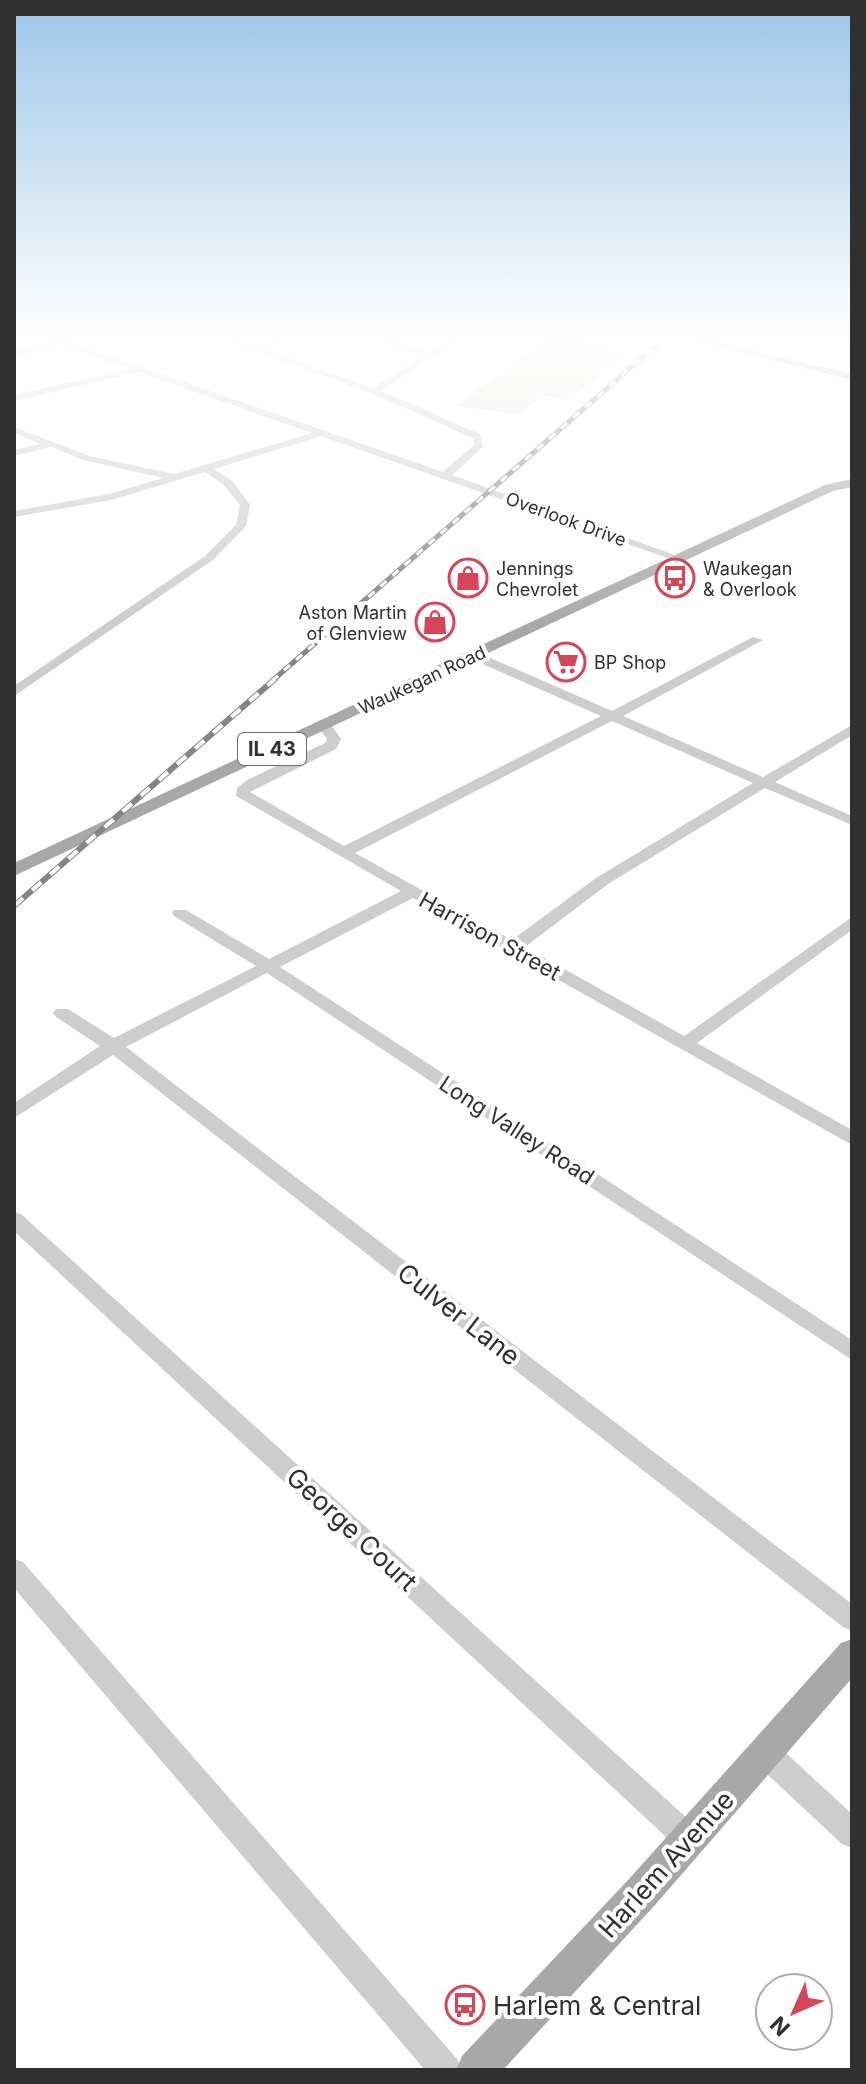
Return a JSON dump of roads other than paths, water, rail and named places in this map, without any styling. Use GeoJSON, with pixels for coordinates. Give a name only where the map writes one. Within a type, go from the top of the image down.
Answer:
{"type":"FeatureCollection","features":[{"type":"Feature","properties":{"kind":"main road","name":"Waukegan Road"},"geometry":{"type":"LineString","coordinates":[[829,488],[834,478],[852,470]]}},
{"type":"Feature","properties":{"kind":"main road","name":"Waukegan Road"},"geometry":{"type":"LineString","coordinates":[[14,870],[829,488],[852,483]]}},
{"type":"Feature","properties":{"kind":"main road","name":"Harlem Avenue"},"geometry":{"type":"LineString","coordinates":[[476,2070],[689,1839],[852,1654]]}},
{"type":"Feature","properties":{"kind":"street"},"geometry":{"type":"LineString","coordinates":[[22,433],[49,445],[126,468],[174,477]]}},
{"type":"Feature","properties":{"kind":"street"},"geometry":{"type":"LineString","coordinates":[[14,514],[111,497],[320,433]]}},
{"type":"Feature","properties":{"kind":"street","name":"Overlook Drive"},"geometry":{"type":"LineString","coordinates":[[322,433],[680,559]]}},
{"type":"Feature","properties":{"kind":"street"},"geometry":{"type":"LineString","coordinates":[[445,476],[480,445],[480,439],[467,433]]}},
{"type":"Feature","properties":{"kind":"street"},"geometry":{"type":"LineString","coordinates":[[14,453],[49,445]]}},
{"type":"Feature","properties":{"kind":"street"},"geometry":{"type":"LineString","coordinates":[[14,692],[181,580],[235,533],[244,517],[245,505],[238,493],[208,469]]}},
{"type":"Feature","properties":{"kind":"street"},"geometry":{"type":"LineString","coordinates":[[342,853],[455,798],[757,640]]}},
{"type":"Feature","properties":{"kind":"street"},"geometry":{"type":"LineString","coordinates":[[473,655],[852,821]]}},
{"type":"Feature","properties":{"kind":"street","name":"Harrison Street"},"geometry":{"type":"LineString","coordinates":[[324,725],[334,739],[331,746],[252,783],[242,791],[243,796],[852,1138]]}},
{"type":"Feature","properties":{"kind":"street"},"geometry":{"type":"LineString","coordinates":[[512,948],[551,922],[602,881],[852,729]]}},
{"type":"Feature","properties":{"kind":"street"},"geometry":{"type":"LineString","coordinates":[[14,1112],[113,1046],[265,964],[412,892]]}},
{"type":"Feature","properties":{"kind":"street","name":"Long Valley Road"},"geometry":{"type":"LineString","coordinates":[[180,913],[265,964],[852,1351]]}},
{"type":"Feature","properties":{"kind":"street"},"geometry":{"type":"LineString","coordinates":[[684,1044],[852,922]]}},
{"type":"Feature","properties":{"kind":"street","name":"Culver Lane"},"geometry":{"type":"LineString","coordinates":[[62,1013],[113,1046],[852,1619]]}},
{"type":"Feature","properties":{"kind":"street","name":"George Court"},"geometry":{"type":"LineString","coordinates":[[14,1219],[689,1839]]}},
{"type":"Feature","properties":{"kind":"street"},"geometry":{"type":"LineString","coordinates":[[14,1570],[446,2070]]}},
{"type":"Feature","properties":{"kind":"street"},"geometry":{"type":"LineString","coordinates":[[765,1753],[852,1834]]}},
{"type":"Feature","properties":{"kind":"railway"},"geometry":{"type":"LineString","coordinates":[[272,681],[556,433]]}},
{"type":"Feature","properties":{"kind":"railway"},"geometry":{"type":"LineString","coordinates":[[14,906],[275,679]]}},
{"type":"Feature","properties":{"kind":"place","name":"Jennings Chevrolet"},"geometry":{"type":"Point","coordinates":[468,578]}},
{"type":"Feature","properties":{"kind":"place","name":"Waukegan & Overlook"},"geometry":{"type":"Point","coordinates":[675,578]}},
{"type":"Feature","properties":{"kind":"place","name":"Aston Martin of Glenview"},"geometry":{"type":"Point","coordinates":[435,622]}},
{"type":"Feature","properties":{"kind":"place","name":"BP Shop"},"geometry":{"type":"Point","coordinates":[566,662]}},
{"type":"Feature","properties":{"kind":"place","name":"Harlem & Central"},"geometry":{"type":"Point","coordinates":[465,2005]}}]}
